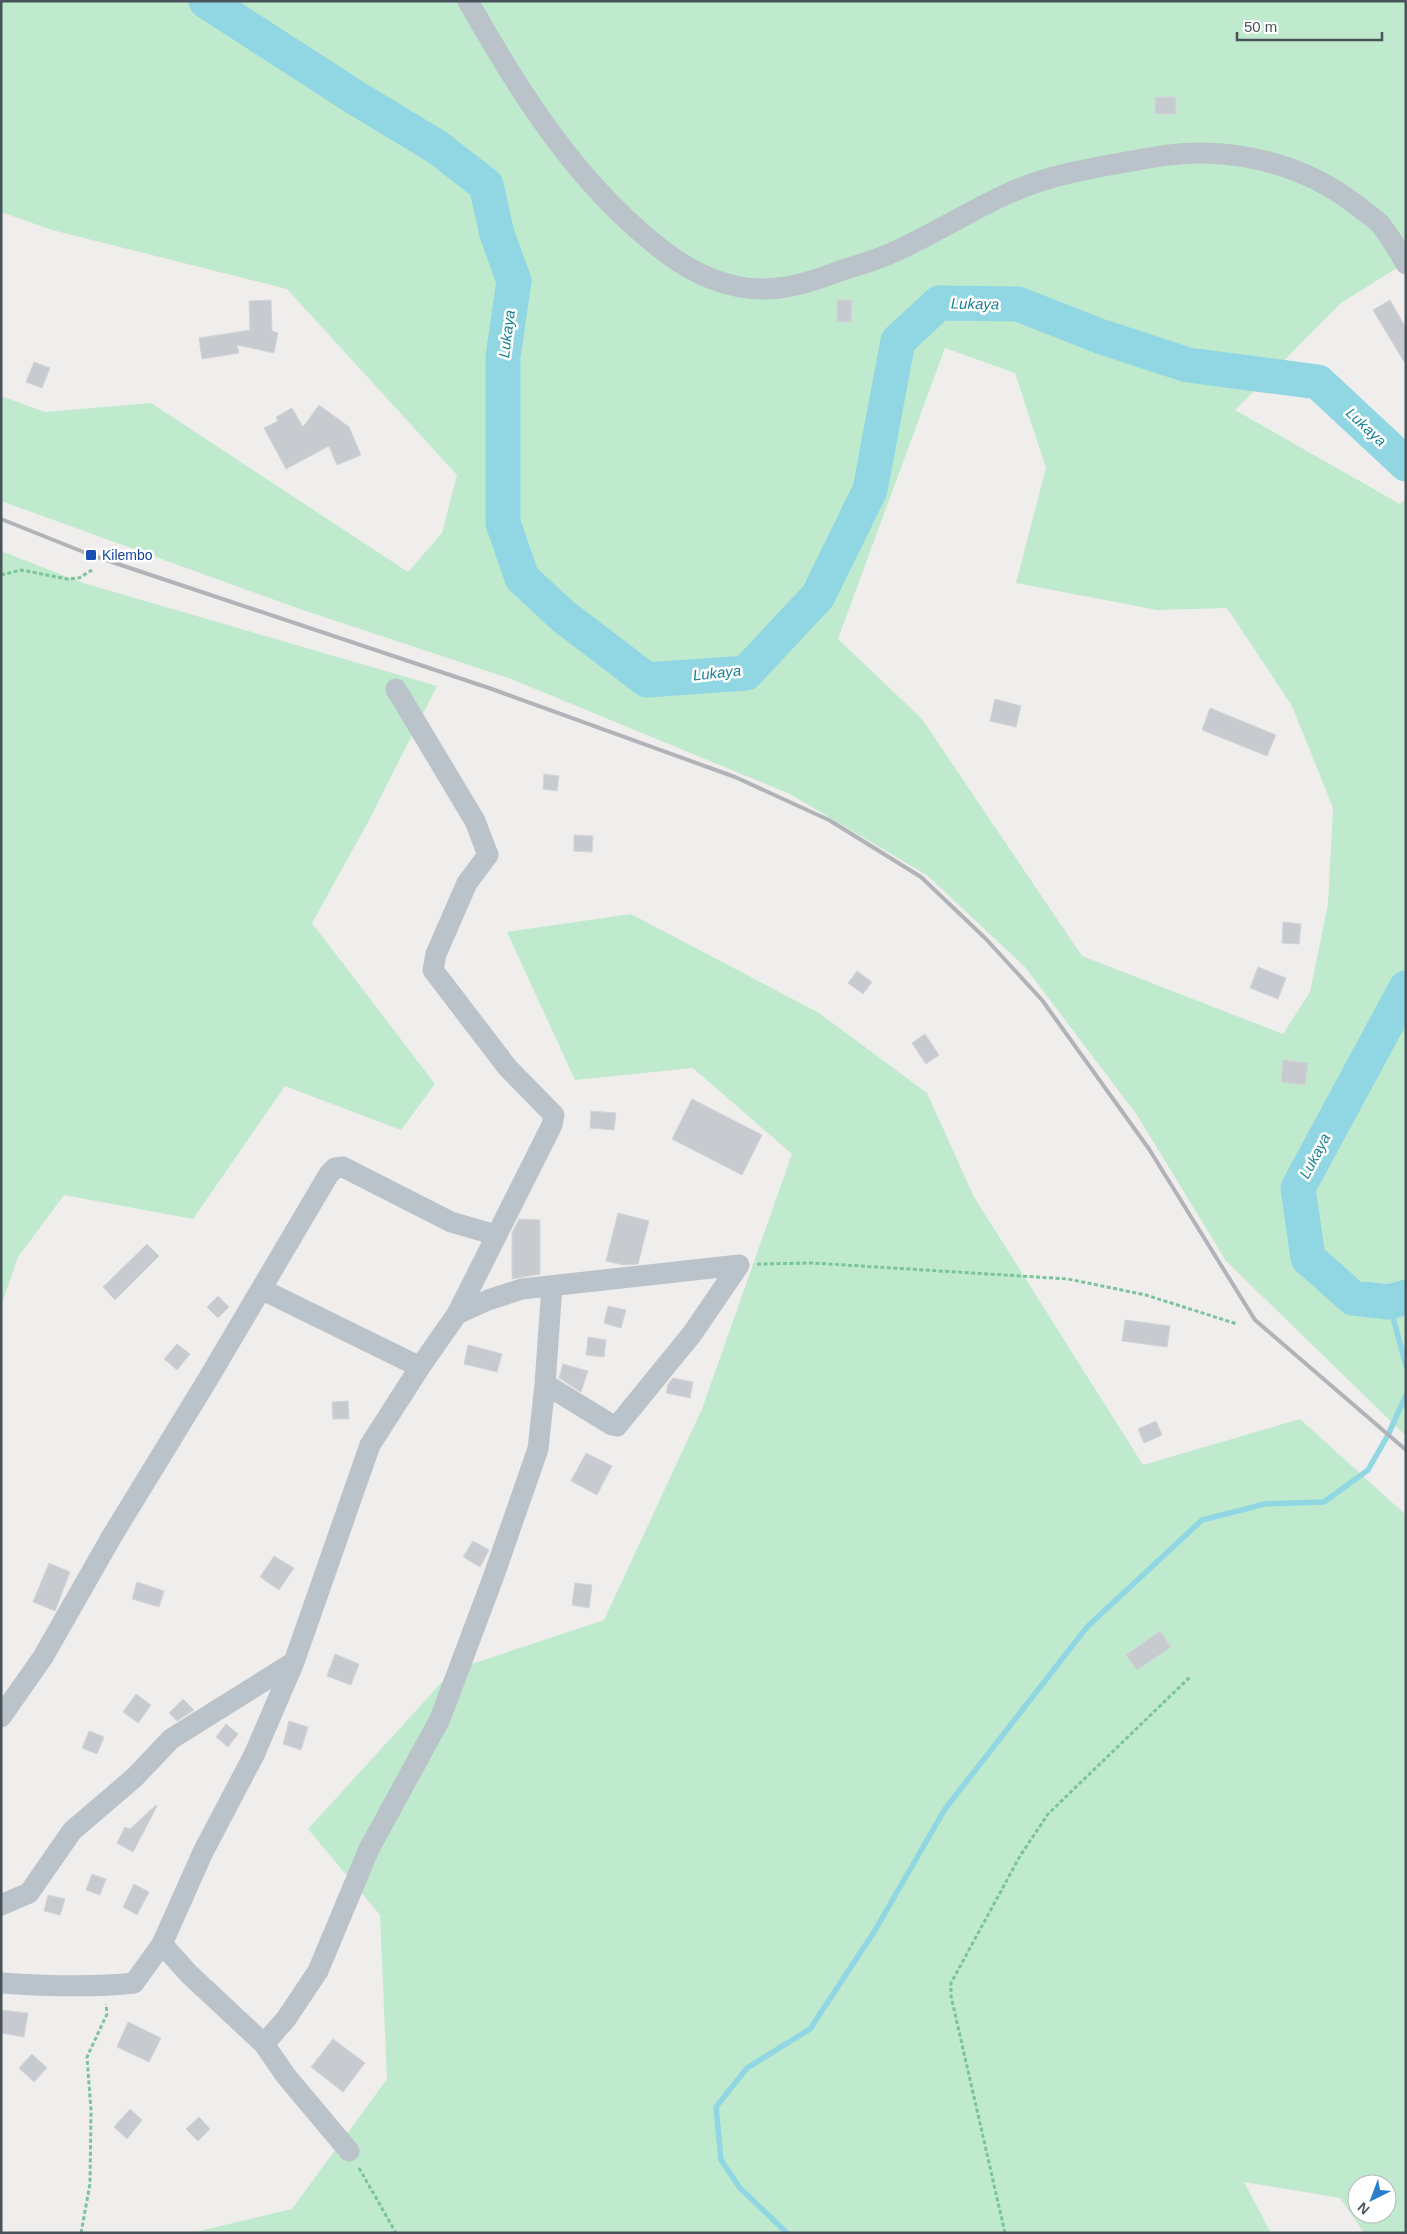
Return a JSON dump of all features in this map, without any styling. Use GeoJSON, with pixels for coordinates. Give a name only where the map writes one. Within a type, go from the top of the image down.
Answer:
{"type":"FeatureCollection","features":[{"type":"Feature","properties":{"kind":"street"},"geometry":{"type":"LineString","coordinates":[[468,1],[507,69],[541,119],[576,166],[612,207],[663,253],[692,270],[722,283],[762,290],[801,286],[893,252],[972,210],[1019,188],[1080,170],[1164,156],[1204,152],[1266,161],[1302,172],[1330,186],[1380,223],[1406,264]]}},
{"type":"Feature","properties":{"kind":"street"},"geometry":{"type":"LineString","coordinates":[[1,1983],[32,1986],[134,1983],[162,1944],[204,1852],[254,1755],[294,1662],[370,1445],[420,1367],[457,1314],[552,1125],[554,1115],[507,1068],[433,970],[436,954],[467,884],[488,855],[475,820],[396,690]]}},
{"type":"Feature","properties":{"kind":"street"},"geometry":{"type":"LineString","coordinates":[[1,1717],[43,1658],[112,1536],[329,1174],[335,1168],[343,1167],[451,1222],[496,1234]]}},
{"type":"Feature","properties":{"kind":"street"},"geometry":{"type":"LineString","coordinates":[[457,1314],[488,1300],[522,1289],[739,1265]]}},
{"type":"Feature","properties":{"kind":"street"},"geometry":{"type":"LineString","coordinates":[[546,1384],[612,1425],[617,1426],[692,1334],[739,1265]]}},
{"type":"Feature","properties":{"kind":"street"},"geometry":{"type":"LineString","coordinates":[[264,2044],[286,2019],[318,1971],[369,1849],[440,1719],[538,1449],[546,1384],[552,1286]]}},
{"type":"Feature","properties":{"kind":"street"},"geometry":{"type":"LineString","coordinates":[[261,1289],[420,1367]]}},
{"type":"Feature","properties":{"kind":"street"},"geometry":{"type":"LineString","coordinates":[[1,1905],[29,1893],[72,1831],[135,1777],[171,1740],[294,1662]]}},
{"type":"Feature","properties":{"kind":"street"},"geometry":{"type":"LineString","coordinates":[[162,1944],[189,1974],[264,2044],[286,2076],[349,2151]]}},
{"type":"Feature","properties":{"kind":"path"},"geometry":{"type":"LineString","coordinates":[[1,575],[21,570],[67,579],[79,578],[92,570]]}},
{"type":"Feature","properties":{"kind":"path"},"geometry":{"type":"LineString","coordinates":[[739,1265],[813,1263],[1068,1280],[1146,1295],[1237,1324]]}},
{"type":"Feature","properties":{"kind":"path"},"geometry":{"type":"LineString","coordinates":[[1005,2233],[951,1996],[951,1983],[1020,1856],[1048,1814],[1190,1677]]}},
{"type":"Feature","properties":{"kind":"path"},"geometry":{"type":"LineString","coordinates":[[80,2233],[90,2184],[91,2110],[87,2057],[107,2014],[106,2002],[114,1985]]}},
{"type":"Feature","properties":{"kind":"path"},"geometry":{"type":"LineString","coordinates":[[349,2151],[396,2233]]}},
{"type":"Feature","properties":{"kind":"green space"},"geometry":{"type":"Polygon","coordinates":[[[1,1],[1406,1],[1406,274],[1400,266],[1341,303],[1235,410],[1400,504],[1406,499],[1406,1436],[1226,1261],[1137,1115],[1025,967],[928,876],[790,794],[511,679],[297,608],[1,501],[1,396],[45,412],[151,403],[408,572],[442,533],[457,475],[287,289],[52,230],[1,212],[1,1]],[[945,348],[838,639],[922,719],[1082,956],[1283,1034],[1310,992],[1328,904],[1333,808],[1292,706],[1227,608],[1157,610],[1016,583],[1046,468],[1015,373],[945,348]]]}},
{"type":"Feature","properties":{"kind":"green space"},"geometry":{"type":"Polygon","coordinates":[[[1,551],[83,583],[437,686],[368,822],[312,923],[435,1084],[401,1130],[285,1086],[193,1219],[64,1195],[18,1257],[1,1306],[1,551]]]}},
{"type":"Feature","properties":{"kind":"green space"},"geometry":{"type":"Polygon","coordinates":[[[631,914],[819,1013],[927,1093],[974,1197],[1143,1465],[1300,1419],[1406,1515],[1406,2233],[1364,2233],[1358,2224],[1397,2224],[1397,2174],[1347,2174],[1347,2208],[1340,2198],[1244,2182],[1271,2233],[191,2233],[292,2209],[387,2079],[380,1915],[308,1829],[453,1670],[604,1620],[702,1409],[792,1154],[693,1068],[575,1080],[507,932],[631,914]]]}},
{"type":"Feature","properties":{"kind":"building"},"geometry":{"type":"Polygon","coordinates":[[[1155,97],[1176,97],[1176,114],[1155,114],[1155,97]]]}},
{"type":"Feature","properties":{"kind":"building"},"geometry":{"type":"Polygon","coordinates":[[[271,300],[272,331],[278,333],[274,353],[237,345],[239,353],[202,359],[199,338],[250,330],[249,301],[271,300]]]}},
{"type":"Feature","properties":{"kind":"building"},"geometry":{"type":"Polygon","coordinates":[[[837,300],[852,300],[851,322],[837,322],[837,300]]]}},
{"type":"Feature","properties":{"kind":"building"},"geometry":{"type":"Polygon","coordinates":[[[1390,300],[1406,328],[1406,365],[1373,310],[1390,300]]]}},
{"type":"Feature","properties":{"kind":"building"},"geometry":{"type":"Polygon","coordinates":[[[34,362],[50,368],[42,388],[26,382],[34,362]]]}},
{"type":"Feature","properties":{"kind":"building"},"geometry":{"type":"Polygon","coordinates":[[[319,405],[349,427],[361,455],[337,465],[329,446],[286,469],[264,428],[278,421],[276,417],[292,408],[303,427],[319,405]]]}},
{"type":"Feature","properties":{"kind":"building"},"geometry":{"type":"Polygon","coordinates":[[[995,699],[1021,706],[1016,727],[990,721],[995,699]]]}},
{"type":"Feature","properties":{"kind":"building"},"geometry":{"type":"Polygon","coordinates":[[[1210,708],[1276,735],[1267,756],[1202,730],[1210,708]]]}},
{"type":"Feature","properties":{"kind":"building"},"geometry":{"type":"Polygon","coordinates":[[[544,774],[559,776],[557,791],[543,789],[544,774]]]}},
{"type":"Feature","properties":{"kind":"building"},"geometry":{"type":"Polygon","coordinates":[[[574,835],[593,836],[592,852],[574,851],[574,835]]]}},
{"type":"Feature","properties":{"kind":"building"},"geometry":{"type":"Polygon","coordinates":[[[1283,922],[1301,924],[1299,944],[1282,943],[1283,922]]]}},
{"type":"Feature","properties":{"kind":"building"},"geometry":{"type":"Polygon","coordinates":[[[1258,967],[1286,978],[1278,999],[1250,988],[1258,967]]]}},
{"type":"Feature","properties":{"kind":"building"},"geometry":{"type":"Polygon","coordinates":[[[857,971],[872,982],[863,994],[848,983],[857,971]]]}},
{"type":"Feature","properties":{"kind":"building"},"geometry":{"type":"Polygon","coordinates":[[[925,1034],[939,1055],[926,1064],[912,1043],[925,1034]]]}},
{"type":"Feature","properties":{"kind":"building"},"geometry":{"type":"Polygon","coordinates":[[[1283,1060],[1308,1063],[1305,1085],[1281,1082],[1283,1060]]]}},
{"type":"Feature","properties":{"kind":"building"},"geometry":{"type":"Polygon","coordinates":[[[692,1099],[762,1135],[742,1175],[672,1139],[692,1099]]]}},
{"type":"Feature","properties":{"kind":"building"},"geometry":{"type":"Polygon","coordinates":[[[591,1111],[616,1113],[614,1130],[590,1128],[591,1111]]]}},
{"type":"Feature","properties":{"kind":"building"},"geometry":{"type":"Polygon","coordinates":[[[618,1213],[649,1221],[638,1264],[624,1265],[606,1261],[618,1213]]]}},
{"type":"Feature","properties":{"kind":"building"},"geometry":{"type":"Polygon","coordinates":[[[519,1219],[540,1220],[540,1274],[512,1279],[512,1233],[519,1219]]]}},
{"type":"Feature","properties":{"kind":"building"},"geometry":{"type":"Polygon","coordinates":[[[147,1244],[159,1256],[115,1300],[103,1287],[147,1244]]]}},
{"type":"Feature","properties":{"kind":"building"},"geometry":{"type":"Polygon","coordinates":[[[218,1296],[229,1307],[218,1318],[207,1307],[218,1296]]]}},
{"type":"Feature","properties":{"kind":"building"},"geometry":{"type":"Polygon","coordinates":[[[608,1306],[626,1310],[621,1328],[604,1323],[608,1306]]]}},
{"type":"Feature","properties":{"kind":"building"},"geometry":{"type":"Polygon","coordinates":[[[1125,1320],[1170,1326],[1167,1347],[1122,1341],[1125,1320]]]}},
{"type":"Feature","properties":{"kind":"building"},"geometry":{"type":"Polygon","coordinates":[[[588,1337],[606,1340],[604,1357],[586,1355],[588,1337]]]}},
{"type":"Feature","properties":{"kind":"building"},"geometry":{"type":"Polygon","coordinates":[[[177,1344],[190,1354],[177,1370],[164,1359],[177,1344]]]}},
{"type":"Feature","properties":{"kind":"building"},"geometry":{"type":"Polygon","coordinates":[[[468,1345],[502,1354],[497,1372],[464,1364],[468,1345]]]}},
{"type":"Feature","properties":{"kind":"building"},"geometry":{"type":"Polygon","coordinates":[[[563,1364],[588,1371],[581,1392],[559,1378],[563,1364]]]}},
{"type":"Feature","properties":{"kind":"building"},"geometry":{"type":"Polygon","coordinates":[[[673,1378],[693,1382],[690,1398],[666,1393],[668,1384],[673,1378]]]}},
{"type":"Feature","properties":{"kind":"building"},"geometry":{"type":"Polygon","coordinates":[[[348,1401],[349,1419],[333,1419],[332,1402],[348,1401]]]}},
{"type":"Feature","properties":{"kind":"building"},"geometry":{"type":"Polygon","coordinates":[[[1156,1421],[1162,1435],[1144,1443],[1138,1429],[1156,1421]]]}},
{"type":"Feature","properties":{"kind":"building"},"geometry":{"type":"Polygon","coordinates":[[[586,1453],[612,1466],[597,1495],[571,1481],[586,1453]]]}},
{"type":"Feature","properties":{"kind":"building"},"geometry":{"type":"Polygon","coordinates":[[[473,1541],[489,1550],[480,1567],[463,1557],[473,1541]]]}},
{"type":"Feature","properties":{"kind":"building"},"geometry":{"type":"Polygon","coordinates":[[[274,1556],[294,1568],[279,1590],[260,1577],[274,1556]]]}},
{"type":"Feature","properties":{"kind":"building"},"geometry":{"type":"Polygon","coordinates":[[[49,1563],[70,1572],[55,1611],[33,1602],[49,1563]]]}},
{"type":"Feature","properties":{"kind":"building"},"geometry":{"type":"Polygon","coordinates":[[[137,1582],[164,1591],[159,1607],[132,1599],[137,1582]]]}},
{"type":"Feature","properties":{"kind":"building"},"geometry":{"type":"Polygon","coordinates":[[[575,1583],[592,1585],[589,1608],[572,1605],[575,1583]]]}},
{"type":"Feature","properties":{"kind":"building"},"geometry":{"type":"Polygon","coordinates":[[[1160,1631],[1171,1647],[1137,1670],[1126,1655],[1160,1631]]]}},
{"type":"Feature","properties":{"kind":"building"},"geometry":{"type":"Polygon","coordinates":[[[335,1654],[359,1664],[351,1685],[327,1676],[335,1654]]]}},
{"type":"Feature","properties":{"kind":"building"},"geometry":{"type":"Polygon","coordinates":[[[136,1694],[151,1705],[138,1723],[123,1712],[136,1694]]]}},
{"type":"Feature","properties":{"kind":"building"},"geometry":{"type":"Polygon","coordinates":[[[183,1699],[194,1710],[177,1721],[169,1713],[183,1699]]]}},
{"type":"Feature","properties":{"kind":"building"},"geometry":{"type":"Polygon","coordinates":[[[289,1721],[308,1727],[301,1750],[283,1744],[289,1721]]]}},
{"type":"Feature","properties":{"kind":"building"},"geometry":{"type":"Polygon","coordinates":[[[226,1724],[238,1734],[228,1747],[216,1737],[226,1724]]]}},
{"type":"Feature","properties":{"kind":"building"},"geometry":{"type":"Polygon","coordinates":[[[89,1731],[104,1737],[97,1754],[82,1748],[89,1731]]]}},
{"type":"Feature","properties":{"kind":"building"},"geometry":{"type":"Polygon","coordinates":[[[156,1805],[133,1852],[117,1843],[125,1827],[130,1829],[156,1805]]]}},
{"type":"Feature","properties":{"kind":"building"},"geometry":{"type":"Polygon","coordinates":[[[92,1874],[106,1879],[100,1895],[86,1890],[92,1874]]]}},
{"type":"Feature","properties":{"kind":"building"},"geometry":{"type":"Polygon","coordinates":[[[134,1884],[149,1892],[137,1915],[123,1907],[134,1884]]]}},
{"type":"Feature","properties":{"kind":"building"},"geometry":{"type":"Polygon","coordinates":[[[48,1895],[65,1899],[60,1915],[44,1911],[48,1895]]]}},
{"type":"Feature","properties":{"kind":"building"},"geometry":{"type":"Polygon","coordinates":[[[1,2010],[28,2013],[24,2037],[1,2033],[1,2010]]]}},
{"type":"Feature","properties":{"kind":"building"},"geometry":{"type":"Polygon","coordinates":[[[128,2022],[161,2038],[149,2062],[117,2047],[128,2022]]]}},
{"type":"Feature","properties":{"kind":"building"},"geometry":{"type":"Polygon","coordinates":[[[333,2039],[365,2063],[343,2092],[311,2067],[333,2039]]]}},
{"type":"Feature","properties":{"kind":"building"},"geometry":{"type":"Polygon","coordinates":[[[32,2054],[47,2068],[34,2082],[19,2068],[32,2054]]]}},
{"type":"Feature","properties":{"kind":"building"},"geometry":{"type":"Polygon","coordinates":[[[130,2109],[142,2120],[127,2139],[114,2127],[130,2109]]]}},
{"type":"Feature","properties":{"kind":"building"},"geometry":{"type":"Polygon","coordinates":[[[199,2117],[210,2129],[198,2141],[186,2129],[199,2117]]]}},
{"type":"Feature","properties":{"kind":"waterway","name":"Lukaya"},"geometry":{"type":"LineString","coordinates":[[206,1],[356,98],[437,147],[486,185],[497,234],[514,281],[503,357],[503,523],[522,578],[563,616],[647,680],[746,673],[818,596],[870,490],[898,341],[939,303],[1018,304],[1102,337],[1188,365],[1318,382],[1406,464]]}},
{"type":"Feature","properties":{"kind":"waterway","name":"Lukaya"},"geometry":{"type":"LineString","coordinates":[[1406,988],[1298,1188],[1308,1258],[1353,1298],[1389,1302],[1406,1297]]}},
{"type":"Feature","properties":{"kind":"waterway"},"geometry":{"type":"LineString","coordinates":[[1389,1302],[1406,1366]]}},
{"type":"Feature","properties":{"kind":"waterway"},"geometry":{"type":"LineString","coordinates":[[787,2233],[740,2188],[721,2160],[716,2107],[747,2068],[810,2029],[874,1932],[945,1809],[1087,1627],[1202,1520],[1265,1504],[1324,1502],[1368,1470],[1388,1435],[1406,1395]]}},
{"type":"Feature","properties":{"kind":"railway"},"geometry":{"type":"LineString","coordinates":[[1,519],[91,555],[492,689],[735,777],[829,820],[921,877],[985,938],[1042,1000],[1149,1149],[1255,1320],[1406,1450]]}},
{"type":"Feature","properties":{"kind":"place","name":"Kilembo"},"geometry":{"type":"Point","coordinates":[91,555]}}]}
